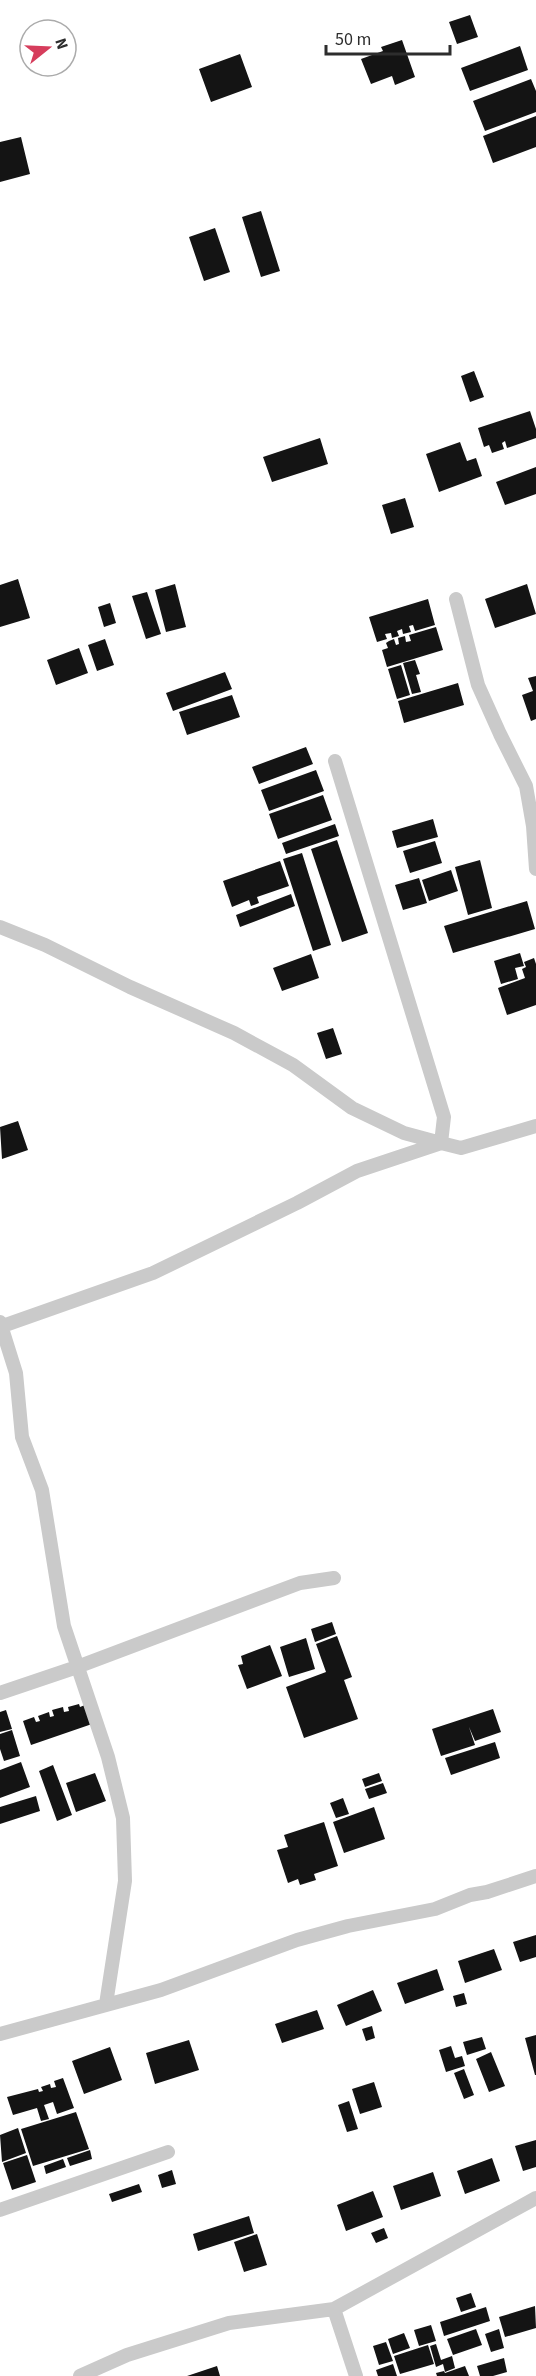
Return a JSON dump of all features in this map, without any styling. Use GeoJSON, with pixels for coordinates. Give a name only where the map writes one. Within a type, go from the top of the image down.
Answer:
{"type":"FeatureCollection","features":[{"type":"Feature","properties":{"kind":"street"},"geometry":{"type":"LineString","coordinates":[[456,599],[478,685],[526,786],[533,826],[536,869]]}},
{"type":"Feature","properties":{"kind":"street"},"geometry":{"type":"LineString","coordinates":[[335,760],[444,1117],[441,1143]]}},
{"type":"Feature","properties":{"kind":"street"},"geometry":{"type":"LineString","coordinates":[[0,927],[45,945],[130,987],[234,1033],[292,1065],[352,1108],[404,1133],[461,1148],[536,1126]]}},
{"type":"Feature","properties":{"kind":"street"},"geometry":{"type":"LineString","coordinates":[[106,2004],[125,1881],[123,1818],[108,1757],[64,1626],[42,1490],[22,1437],[16,1373],[1,1325],[153,1273],[357,1171],[441,1143]]}},
{"type":"Feature","properties":{"kind":"street"},"geometry":{"type":"LineString","coordinates":[[0,1693],[77,1667],[300,1583],[334,1578]]}},
{"type":"Feature","properties":{"kind":"street"},"geometry":{"type":"LineString","coordinates":[[1,2029],[161,1990],[297,1940],[348,1926],[435,1909],[470,1895],[487,1892],[536,1876]]}},
{"type":"Feature","properties":{"kind":"street"},"geometry":{"type":"LineString","coordinates":[[0,2210],[168,2152]]}},
{"type":"Feature","properties":{"kind":"street"},"geometry":{"type":"LineString","coordinates":[[80,2376],[127,2355],[229,2323],[334,2309],[536,2198]]}},
{"type":"Feature","properties":{"kind":"street"},"geometry":{"type":"LineString","coordinates":[[334,2309],[356,2376]]}},
{"type":"Feature","properties":{"kind":"building"},"geometry":{"type":"Polygon","coordinates":[[[470,15],[478,37],[457,44],[449,22],[470,15]]]}},
{"type":"Feature","properties":{"kind":"building"},"geometry":{"type":"Polygon","coordinates":[[[402,40],[415,77],[395,85],[392,76],[371,84],[361,59],[383,51],[381,47],[402,40]]]}},
{"type":"Feature","properties":{"kind":"building"},"geometry":{"type":"Polygon","coordinates":[[[520,46],[528,70],[470,91],[461,68],[520,46]]]}},
{"type":"Feature","properties":{"kind":"building"},"geometry":{"type":"Polygon","coordinates":[[[240,54],[252,87],[211,102],[199,69],[240,54]]]}},
{"type":"Feature","properties":{"kind":"building"},"geometry":{"type":"Polygon","coordinates":[[[531,79],[536,91],[536,112],[485,131],[473,101],[531,79]]]}},
{"type":"Feature","properties":{"kind":"building"},"geometry":{"type":"Polygon","coordinates":[[[536,116],[536,147],[493,163],[483,136],[536,116]]]}},
{"type":"Feature","properties":{"kind":"building"},"geometry":{"type":"Polygon","coordinates":[[[21,137],[30,174],[0,182],[0,142],[21,137]]]}},
{"type":"Feature","properties":{"kind":"building"},"geometry":{"type":"Polygon","coordinates":[[[261,211],[280,271],[261,277],[242,217],[261,211]]]}},
{"type":"Feature","properties":{"kind":"building"},"geometry":{"type":"Polygon","coordinates":[[[215,228],[230,272],[204,281],[189,237],[215,228]]]}},
{"type":"Feature","properties":{"kind":"building"},"geometry":{"type":"Polygon","coordinates":[[[474,371],[484,397],[470,402],[461,376],[474,371]]]}},
{"type":"Feature","properties":{"kind":"building"},"geometry":{"type":"Polygon","coordinates":[[[530,411],[536,429],[536,438],[507,448],[505,441],[502,443],[504,449],[492,453],[489,445],[484,447],[478,428],[530,411]]]}},
{"type":"Feature","properties":{"kind":"building"},"geometry":{"type":"Polygon","coordinates":[[[320,438],[328,464],[272,482],[263,457],[320,438]]]}},
{"type":"Feature","properties":{"kind":"building"},"geometry":{"type":"Polygon","coordinates":[[[460,442],[467,461],[476,458],[482,476],[439,492],[426,454],[460,442]]]}},
{"type":"Feature","properties":{"kind":"building"},"geometry":{"type":"Polygon","coordinates":[[[536,467],[536,494],[505,505],[496,482],[536,467]]]}},
{"type":"Feature","properties":{"kind":"building"},"geometry":{"type":"Polygon","coordinates":[[[405,498],[414,527],[391,534],[382,505],[405,498]]]}},
{"type":"Feature","properties":{"kind":"building"},"geometry":{"type":"Polygon","coordinates":[[[18,579],[30,618],[0,627],[0,585],[18,579]]]}},
{"type":"Feature","properties":{"kind":"building"},"geometry":{"type":"Polygon","coordinates":[[[175,584],[186,627],[166,632],[155,590],[175,584]]]}},
{"type":"Feature","properties":{"kind":"building"},"geometry":{"type":"Polygon","coordinates":[[[527,584],[536,614],[495,628],[485,599],[527,584]]]}},
{"type":"Feature","properties":{"kind":"building"},"geometry":{"type":"Polygon","coordinates":[[[147,592],[161,634],[146,639],[132,596],[147,592]]]}},
{"type":"Feature","properties":{"kind":"building"},"geometry":{"type":"Polygon","coordinates":[[[428,599],[435,625],[415,631],[413,625],[409,626],[411,632],[403,634],[402,629],[397,631],[399,636],[392,638],[391,633],[385,634],[387,639],[377,642],[369,617],[428,599]]]}},
{"type":"Feature","properties":{"kind":"building"},"geometry":{"type":"Polygon","coordinates":[[[110,603],[116,623],[104,627],[98,607],[110,603]]]}},
{"type":"Feature","properties":{"kind":"building"},"geometry":{"type":"Polygon","coordinates":[[[436,627],[443,650],[387,667],[382,650],[388,648],[386,643],[394,639],[396,645],[399,644],[398,638],[405,636],[406,642],[411,641],[409,635],[436,627]]]}},
{"type":"Feature","properties":{"kind":"building"},"geometry":{"type":"Polygon","coordinates":[[[105,639],[114,665],[97,671],[88,645],[105,639]]]}},
{"type":"Feature","properties":{"kind":"building"},"geometry":{"type":"Polygon","coordinates":[[[79,648],[88,673],[56,685],[47,660],[79,648]]]}},
{"type":"Feature","properties":{"kind":"building"},"geometry":{"type":"Polygon","coordinates":[[[415,660],[420,674],[416,675],[421,692],[412,694],[403,663],[415,660]]]}},
{"type":"Feature","properties":{"kind":"building"},"geometry":{"type":"Polygon","coordinates":[[[401,665],[410,695],[397,699],[388,669],[401,665]]]}},
{"type":"Feature","properties":{"kind":"building"},"geometry":{"type":"Polygon","coordinates":[[[225,672],[232,689],[173,711],[166,693],[225,672]]]}},
{"type":"Feature","properties":{"kind":"building"},"geometry":{"type":"Polygon","coordinates":[[[536,676],[536,719],[531,721],[522,695],[533,691],[528,678],[536,676]]]}},
{"type":"Feature","properties":{"kind":"building"},"geometry":{"type":"Polygon","coordinates":[[[458,683],[464,705],[404,723],[398,701],[458,683]]]}},
{"type":"Feature","properties":{"kind":"building"},"geometry":{"type":"Polygon","coordinates":[[[232,695],[240,717],[187,735],[179,712],[232,695]]]}},
{"type":"Feature","properties":{"kind":"building"},"geometry":{"type":"Polygon","coordinates":[[[306,747],[313,764],[259,784],[252,767],[306,747]]]}},
{"type":"Feature","properties":{"kind":"building"},"geometry":{"type":"Polygon","coordinates":[[[316,770],[324,791],[269,811],[261,790],[316,770]]]}},
{"type":"Feature","properties":{"kind":"building"},"geometry":{"type":"Polygon","coordinates":[[[323,795],[332,820],[278,839],[269,814],[323,795]]]}},
{"type":"Feature","properties":{"kind":"building"},"geometry":{"type":"Polygon","coordinates":[[[433,819],[438,837],[397,848],[392,831],[433,819]]]}},
{"type":"Feature","properties":{"kind":"building"},"geometry":{"type":"Polygon","coordinates":[[[335,824],[339,836],[286,854],[282,843],[335,824]]]}},
{"type":"Feature","properties":{"kind":"building"},"geometry":{"type":"Polygon","coordinates":[[[337,840],[368,933],[342,942],[311,849],[337,840]]]}},
{"type":"Feature","properties":{"kind":"building"},"geometry":{"type":"Polygon","coordinates":[[[435,841],[442,863],[410,873],[403,851],[435,841]]]}},
{"type":"Feature","properties":{"kind":"building"},"geometry":{"type":"Polygon","coordinates":[[[302,853],[331,945],[313,951],[283,859],[302,853]]]}},
{"type":"Feature","properties":{"kind":"building"},"geometry":{"type":"Polygon","coordinates":[[[480,860],[492,908],[468,915],[455,867],[480,860]]]}},
{"type":"Feature","properties":{"kind":"building"},"geometry":{"type":"Polygon","coordinates":[[[280,861],[289,886],[257,897],[259,903],[251,906],[249,900],[232,907],[223,881],[280,861]]]}},
{"type":"Feature","properties":{"kind":"building"},"geometry":{"type":"Polygon","coordinates":[[[451,870],[458,891],[429,901],[422,880],[451,870]]]}},
{"type":"Feature","properties":{"kind":"building"},"geometry":{"type":"Polygon","coordinates":[[[419,878],[427,903],[403,910],[395,885],[419,878]]]}},
{"type":"Feature","properties":{"kind":"building"},"geometry":{"type":"Polygon","coordinates":[[[291,894],[295,906],[240,927],[236,915],[291,894]]]}},
{"type":"Feature","properties":{"kind":"building"},"geometry":{"type":"Polygon","coordinates":[[[527,901],[535,929],[453,953],[444,926],[527,901]]]}},
{"type":"Feature","properties":{"kind":"building"},"geometry":{"type":"Polygon","coordinates":[[[520,953],[524,966],[515,968],[518,979],[501,984],[494,961],[520,953]]]}},
{"type":"Feature","properties":{"kind":"building"},"geometry":{"type":"Polygon","coordinates":[[[311,954],[319,978],[282,991],[273,968],[311,954]]]}},
{"type":"Feature","properties":{"kind":"building"},"geometry":{"type":"Polygon","coordinates":[[[534,958],[536,1005],[507,1015],[498,988],[525,978],[522,969],[526,967],[524,962],[534,958]]]}},
{"type":"Feature","properties":{"kind":"building"},"geometry":{"type":"Polygon","coordinates":[[[333,1028],[342,1054],[326,1059],[317,1033],[333,1028]]]}},
{"type":"Feature","properties":{"kind":"building"},"geometry":{"type":"Polygon","coordinates":[[[18,1121],[28,1150],[2,1159],[0,1127],[18,1121]]]}},
{"type":"Feature","properties":{"kind":"building"},"geometry":{"type":"Polygon","coordinates":[[[332,1622],[336,1634],[315,1642],[311,1629],[332,1622]]]}},
{"type":"Feature","properties":{"kind":"building"},"geometry":{"type":"Polygon","coordinates":[[[337,1636],[352,1677],[344,1680],[358,1719],[304,1738],[286,1687],[326,1672],[316,1644],[337,1636]]]}},
{"type":"Feature","properties":{"kind":"building"},"geometry":{"type":"Polygon","coordinates":[[[306,1638],[315,1669],[289,1677],[280,1647],[306,1638]]]}},
{"type":"Feature","properties":{"kind":"building"},"geometry":{"type":"Polygon","coordinates":[[[270,1645],[282,1676],[247,1689],[238,1665],[243,1664],[241,1656],[270,1645]]]}},
{"type":"Feature","properties":{"kind":"building"},"geometry":{"type":"Polygon","coordinates":[[[79,1704],[80,1707],[85,1705],[92,1724],[31,1745],[23,1721],[34,1717],[36,1722],[40,1721],[38,1716],[49,1712],[50,1717],[54,1716],[52,1710],[63,1707],[64,1712],[69,1711],[68,1707],[79,1704]]]}},
{"type":"Feature","properties":{"kind":"building"},"geometry":{"type":"Polygon","coordinates":[[[493,1709],[501,1732],[475,1741],[469,1727],[475,1745],[441,1756],[432,1729],[493,1709]]]}},
{"type":"Feature","properties":{"kind":"building"},"geometry":{"type":"Polygon","coordinates":[[[6,1710],[12,1729],[0,1732],[0,1712],[6,1710]]]}},
{"type":"Feature","properties":{"kind":"building"},"geometry":{"type":"Polygon","coordinates":[[[12,1730],[20,1756],[4,1761],[0,1749],[0,1734],[12,1730]]]}},
{"type":"Feature","properties":{"kind":"building"},"geometry":{"type":"Polygon","coordinates":[[[495,1742],[500,1758],[451,1775],[445,1758],[495,1742]]]}},
{"type":"Feature","properties":{"kind":"building"},"geometry":{"type":"Polygon","coordinates":[[[21,1762],[30,1787],[0,1798],[0,1770],[21,1762]]]}},
{"type":"Feature","properties":{"kind":"building"},"geometry":{"type":"Polygon","coordinates":[[[53,1765],[72,1815],[57,1821],[39,1771],[53,1765]]]}},
{"type":"Feature","properties":{"kind":"building"},"geometry":{"type":"Polygon","coordinates":[[[95,1773],[106,1801],[76,1812],[66,1783],[95,1773]]]}},
{"type":"Feature","properties":{"kind":"building"},"geometry":{"type":"Polygon","coordinates":[[[379,1773],[382,1781],[365,1787],[362,1779],[379,1773]]]}},
{"type":"Feature","properties":{"kind":"building"},"geometry":{"type":"Polygon","coordinates":[[[383,1783],[387,1793],[369,1799],[365,1789],[383,1783]]]}},
{"type":"Feature","properties":{"kind":"building"},"geometry":{"type":"Polygon","coordinates":[[[36,1796],[40,1811],[0,1824],[0,1807],[36,1796]]]}},
{"type":"Feature","properties":{"kind":"building"},"geometry":{"type":"Polygon","coordinates":[[[343,1798],[349,1814],[336,1818],[330,1803],[343,1798]]]}},
{"type":"Feature","properties":{"kind":"building"},"geometry":{"type":"Polygon","coordinates":[[[374,1807],[385,1839],[344,1853],[333,1822],[374,1807]]]}},
{"type":"Feature","properties":{"kind":"building"},"geometry":{"type":"Polygon","coordinates":[[[324,1822],[338,1866],[314,1874],[316,1880],[300,1885],[298,1879],[288,1883],[277,1850],[288,1847],[284,1835],[324,1822]]]}},
{"type":"Feature","properties":{"kind":"building"},"geometry":{"type":"Polygon","coordinates":[[[536,1935],[536,1957],[520,1962],[513,1942],[536,1935]]]}},
{"type":"Feature","properties":{"kind":"building"},"geometry":{"type":"Polygon","coordinates":[[[494,1949],[502,1970],[465,1983],[458,1961],[494,1949]]]}},
{"type":"Feature","properties":{"kind":"building"},"geometry":{"type":"Polygon","coordinates":[[[437,1969],[444,1990],[405,2004],[397,1983],[437,1969]]]}},
{"type":"Feature","properties":{"kind":"building"},"geometry":{"type":"Polygon","coordinates":[[[373,1990],[382,2011],[346,2026],[337,2005],[373,1990]]]}},
{"type":"Feature","properties":{"kind":"building"},"geometry":{"type":"Polygon","coordinates":[[[464,1993],[467,2004],[456,2007],[453,1996],[464,1993]]]}},
{"type":"Feature","properties":{"kind":"building"},"geometry":{"type":"Polygon","coordinates":[[[317,2010],[324,2029],[282,2043],[275,2024],[317,2010]]]}},
{"type":"Feature","properties":{"kind":"building"},"geometry":{"type":"Polygon","coordinates":[[[372,2026],[375,2038],[366,2041],[362,2029],[372,2026]]]}},
{"type":"Feature","properties":{"kind":"building"},"geometry":{"type":"Polygon","coordinates":[[[536,2035],[536,2075],[535,2075],[525,2038],[536,2035]]]}},
{"type":"Feature","properties":{"kind":"building"},"geometry":{"type":"Polygon","coordinates":[[[482,2037],[486,2049],[467,2055],[463,2042],[482,2037]]]}},
{"type":"Feature","properties":{"kind":"building"},"geometry":{"type":"Polygon","coordinates":[[[189,2040],[199,2070],[155,2084],[146,2053],[189,2040]]]}},
{"type":"Feature","properties":{"kind":"building"},"geometry":{"type":"Polygon","coordinates":[[[451,2046],[455,2058],[462,2056],[465,2066],[446,2072],[439,2050],[451,2046]]]}},
{"type":"Feature","properties":{"kind":"building"},"geometry":{"type":"Polygon","coordinates":[[[110,2047],[122,2080],[84,2094],[72,2061],[110,2047]]]}},
{"type":"Feature","properties":{"kind":"building"},"geometry":{"type":"Polygon","coordinates":[[[491,2052],[505,2086],[489,2092],[476,2059],[491,2052]]]}},
{"type":"Feature","properties":{"kind":"building"},"geometry":{"type":"Polygon","coordinates":[[[464,2069],[474,2095],[464,2099],[454,2073],[464,2069]]]}},
{"type":"Feature","properties":{"kind":"building"},"geometry":{"type":"Polygon","coordinates":[[[63,2078],[74,2108],[57,2114],[53,2102],[44,2105],[49,2119],[41,2121],[37,2108],[13,2115],[7,2097],[38,2089],[39,2092],[43,2091],[41,2087],[50,2084],[51,2088],[56,2087],[54,2081],[63,2078]]]}},
{"type":"Feature","properties":{"kind":"building"},"geometry":{"type":"Polygon","coordinates":[[[374,2082],[382,2107],[360,2114],[352,2089],[374,2082]]]}},
{"type":"Feature","properties":{"kind":"building"},"geometry":{"type":"Polygon","coordinates":[[[349,2101],[358,2129],[347,2132],[338,2105],[349,2101]]]}},
{"type":"Feature","properties":{"kind":"building"},"geometry":{"type":"Polygon","coordinates":[[[76,2112],[89,2149],[33,2166],[21,2129],[76,2112]]]}},
{"type":"Feature","properties":{"kind":"building"},"geometry":{"type":"Polygon","coordinates":[[[18,2128],[26,2153],[2,2162],[0,2135],[18,2128]]]}},
{"type":"Feature","properties":{"kind":"building"},"geometry":{"type":"Polygon","coordinates":[[[536,2140],[536,2167],[523,2171],[515,2146],[536,2140]]]}},
{"type":"Feature","properties":{"kind":"building"},"geometry":{"type":"Polygon","coordinates":[[[90,2150],[92,2159],[70,2166],[67,2158],[90,2150]]]}},
{"type":"Feature","properties":{"kind":"building"},"geometry":{"type":"Polygon","coordinates":[[[27,2155],[36,2182],[12,2190],[3,2163],[27,2155]]]}},
{"type":"Feature","properties":{"kind":"building"},"geometry":{"type":"Polygon","coordinates":[[[492,2158],[500,2181],[465,2194],[457,2171],[492,2158]]]}},
{"type":"Feature","properties":{"kind":"building"},"geometry":{"type":"Polygon","coordinates":[[[63,2159],[66,2167],[46,2174],[44,2166],[63,2159]]]}},
{"type":"Feature","properties":{"kind":"building"},"geometry":{"type":"Polygon","coordinates":[[[172,2170],[176,2184],[162,2188],[158,2175],[172,2170]]]}},
{"type":"Feature","properties":{"kind":"building"},"geometry":{"type":"Polygon","coordinates":[[[433,2172],[441,2196],[401,2210],[393,2186],[433,2172]]]}},
{"type":"Feature","properties":{"kind":"building"},"geometry":{"type":"Polygon","coordinates":[[[139,2184],[142,2192],[112,2202],[109,2194],[139,2184]]]}},
{"type":"Feature","properties":{"kind":"building"},"geometry":{"type":"Polygon","coordinates":[[[373,2191],[383,2217],[346,2231],[337,2205],[373,2191]]]}},
{"type":"Feature","properties":{"kind":"building"},"geometry":{"type":"Polygon","coordinates":[[[249,2216],[254,2233],[198,2251],[193,2234],[249,2216]]]}},
{"type":"Feature","properties":{"kind":"building"},"geometry":{"type":"Polygon","coordinates":[[[384,2228],[388,2238],[376,2243],[371,2233],[384,2228]]]}},
{"type":"Feature","properties":{"kind":"building"},"geometry":{"type":"Polygon","coordinates":[[[257,2234],[267,2265],[244,2272],[234,2242],[257,2234]]]}},
{"type":"Feature","properties":{"kind":"building"},"geometry":{"type":"Polygon","coordinates":[[[471,2293],[476,2307],[461,2312],[456,2298],[471,2293]]]}},
{"type":"Feature","properties":{"kind":"building"},"geometry":{"type":"Polygon","coordinates":[[[535,2306],[536,2328],[505,2337],[499,2317],[535,2306]]]}},
{"type":"Feature","properties":{"kind":"building"},"geometry":{"type":"Polygon","coordinates":[[[486,2307],[490,2321],[444,2336],[440,2322],[486,2307]]]}},
{"type":"Feature","properties":{"kind":"building"},"geometry":{"type":"Polygon","coordinates":[[[431,2325],[436,2341],[419,2346],[414,2330],[431,2325]]]}},
{"type":"Feature","properties":{"kind":"building"},"geometry":{"type":"Polygon","coordinates":[[[476,2329],[482,2345],[453,2355],[447,2339],[476,2329]]]}},
{"type":"Feature","properties":{"kind":"building"},"geometry":{"type":"Polygon","coordinates":[[[499,2329],[504,2348],[491,2352],[485,2334],[499,2329]]]}},
{"type":"Feature","properties":{"kind":"building"},"geometry":{"type":"Polygon","coordinates":[[[404,2333],[410,2348],[393,2354],[388,2339],[404,2333]]]}},
{"type":"Feature","properties":{"kind":"building"},"geometry":{"type":"Polygon","coordinates":[[[386,2342],[393,2361],[379,2365],[373,2346],[386,2342]]]}},
{"type":"Feature","properties":{"kind":"building"},"geometry":{"type":"Polygon","coordinates":[[[436,2344],[441,2360],[452,2356],[455,2368],[445,2372],[443,2364],[436,2367],[430,2346],[436,2344]]]}},
{"type":"Feature","properties":{"kind":"building"},"geometry":{"type":"Polygon","coordinates":[[[428,2345],[434,2364],[400,2374],[394,2356],[428,2345]]]}},
{"type":"Feature","properties":{"kind":"building"},"geometry":{"type":"Polygon","coordinates":[[[504,2358],[507,2372],[493,2376],[480,2376],[477,2366],[504,2358]]]}},
{"type":"Feature","properties":{"kind":"building"},"geometry":{"type":"Polygon","coordinates":[[[393,2364],[397,2376],[378,2376],[376,2370],[393,2364]]]}},
{"type":"Feature","properties":{"kind":"building"},"geometry":{"type":"Polygon","coordinates":[[[217,2366],[220,2376],[187,2376],[217,2366]]]}},
{"type":"Feature","properties":{"kind":"building"},"geometry":{"type":"Polygon","coordinates":[[[465,2366],[469,2376],[437,2376],[436,2373],[444,2371],[445,2373],[465,2366]]]}}]}
